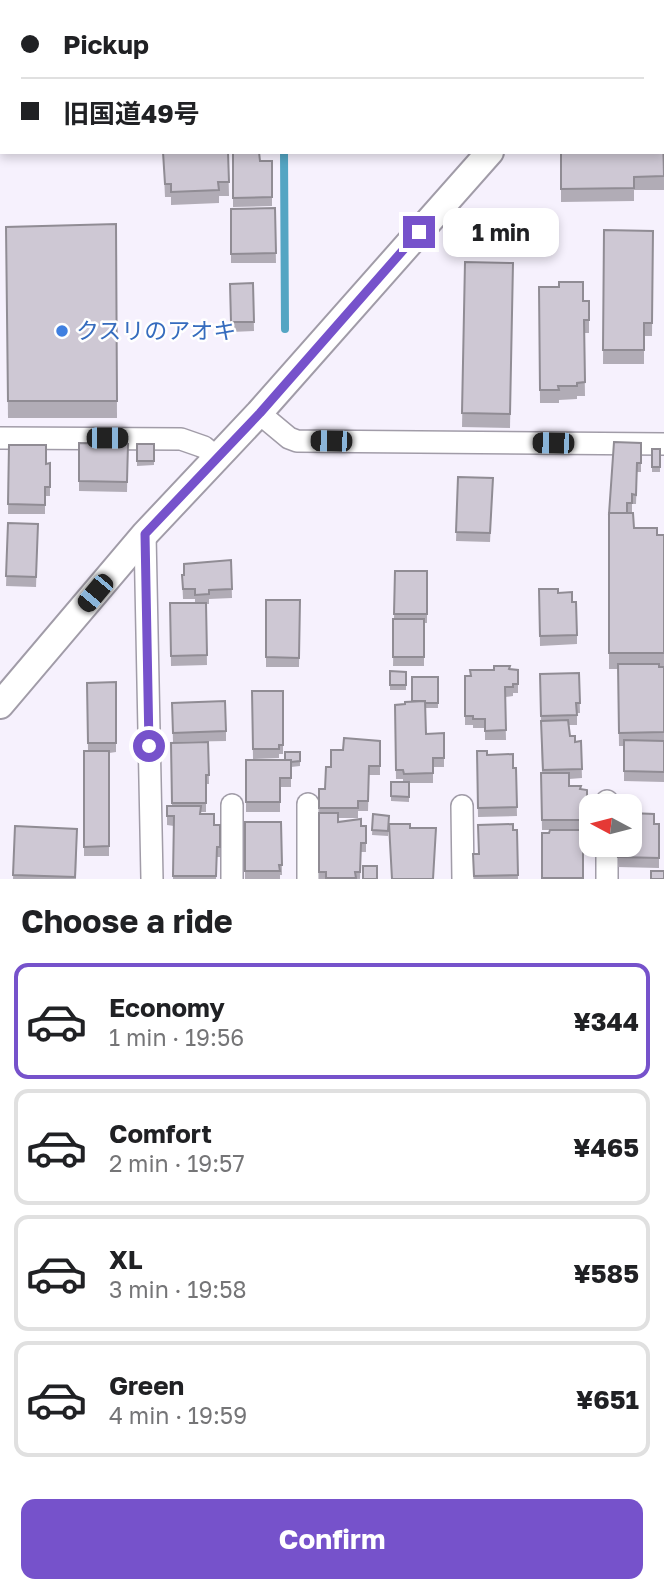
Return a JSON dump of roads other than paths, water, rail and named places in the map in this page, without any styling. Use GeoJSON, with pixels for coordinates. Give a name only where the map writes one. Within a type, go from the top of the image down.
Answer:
{"type":"FeatureCollection","features":[{"type":"Feature","properties":{"kind":"street"},"geometry":{"type":"LineString","coordinates":[[0,705],[145,534],[260,413],[488,154]]}},
{"type":"Feature","properties":{"kind":"street"},"geometry":{"type":"LineString","coordinates":[[260,413],[289,438],[297,441],[664,444]]}},
{"type":"Feature","properties":{"kind":"street"},"geometry":{"type":"LineString","coordinates":[[0,438],[181,439],[204,447],[216,457]]}},
{"type":"Feature","properties":{"kind":"street"},"geometry":{"type":"LineString","coordinates":[[145,534],[152,879]]}},
{"type":"Feature","properties":{"kind":"street"},"geometry":{"type":"LineString","coordinates":[[307,879],[308,804]]}},
{"type":"Feature","properties":{"kind":"street"},"geometry":{"type":"LineString","coordinates":[[232,805],[232,879]]}},
{"type":"Feature","properties":{"kind":"street"},"geometry":{"type":"LineString","coordinates":[[462,806],[463,879]]}},
{"type":"Feature","properties":{"kind":"street"},"geometry":{"type":"LineString","coordinates":[[607,858],[607,879]]}},
{"type":"Feature","properties":{"kind":"waterway"},"geometry":{"type":"LineString","coordinates":[[284,154],[285,329]]}},
{"type":"Feature","properties":{"kind":"place","name":"クスリのアオキ"},"geometry":{"type":"Point","coordinates":[62,331]}}]}
